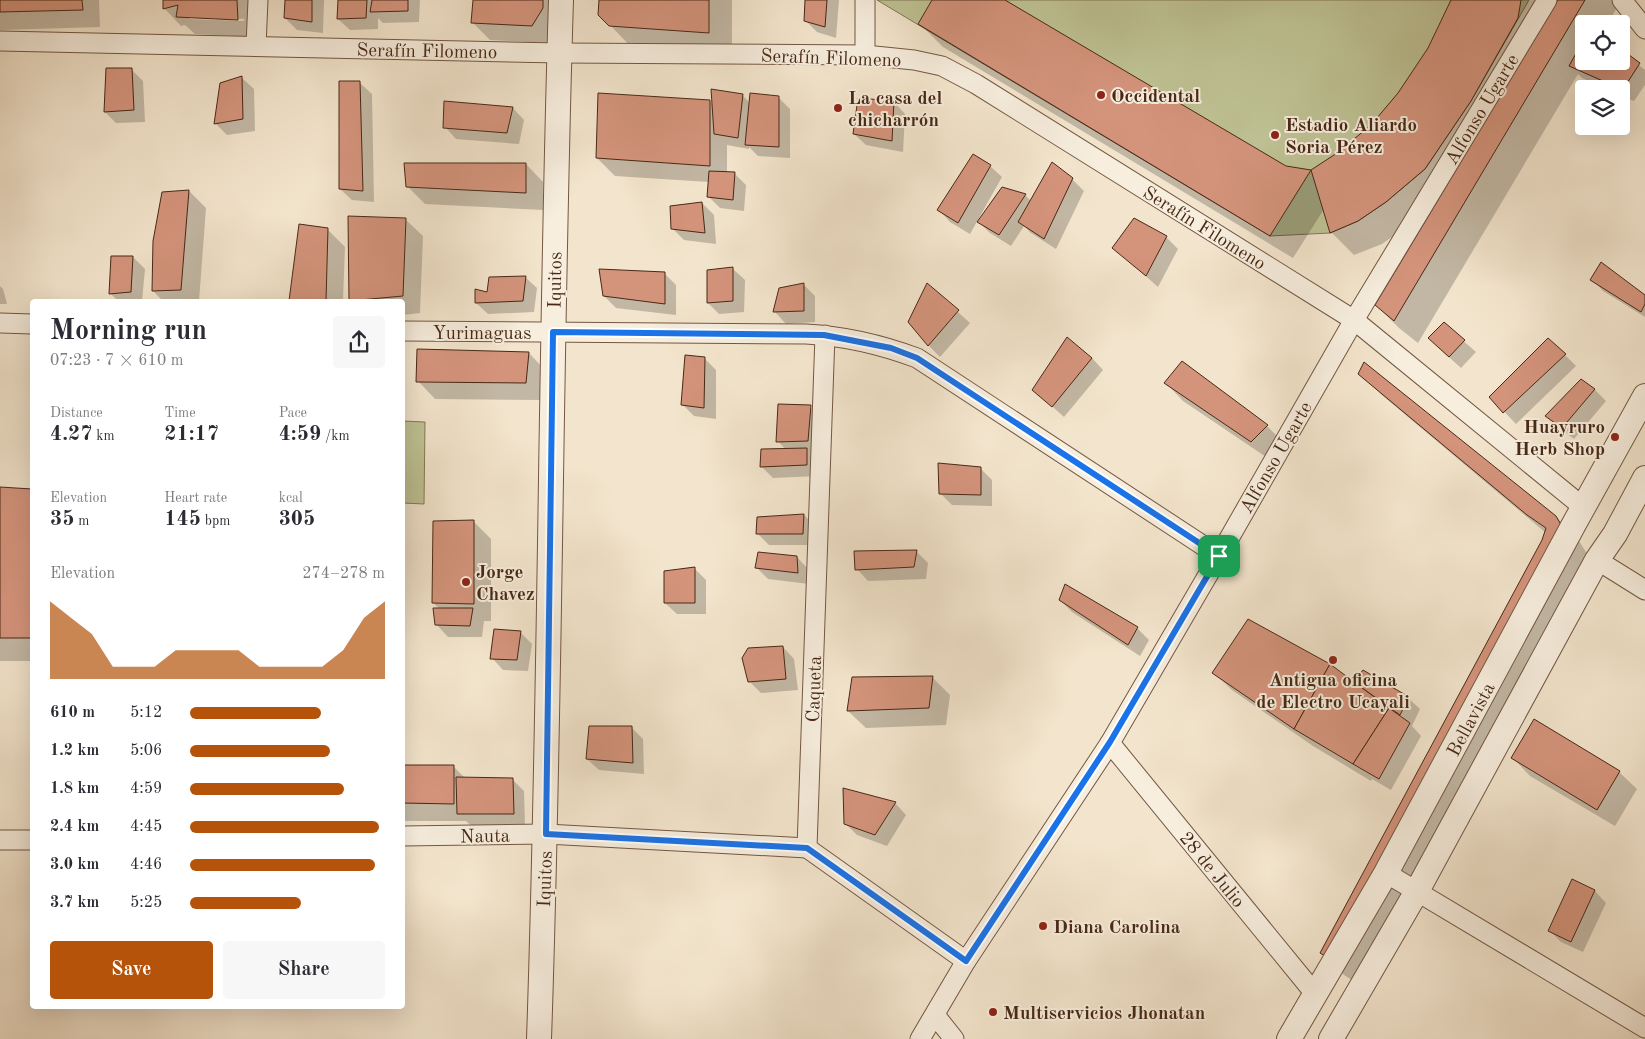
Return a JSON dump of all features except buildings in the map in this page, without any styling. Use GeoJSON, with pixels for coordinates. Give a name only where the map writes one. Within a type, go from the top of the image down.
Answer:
{"type":"FeatureCollection","features":[{"type":"Feature","properties":{"kind":"street"},"geometry":{"type":"LineString","coordinates":[[256,46],[258,0]]}},
{"type":"Feature","properties":{"kind":"street","name":"Iquitos"},"geometry":{"type":"LineString","coordinates":[[539,1039],[546,834],[553,332],[561,0]]}},
{"type":"Feature","properties":{"kind":"street"},"geometry":{"type":"LineString","coordinates":[[865,0],[865,55]]}},
{"type":"Feature","properties":{"kind":"street","name":"Alfonso Ugarte"},"geometry":{"type":"LineString","coordinates":[[920,1039],[966,961],[1110,742],[1354,320],[1547,0]]}},
{"type":"Feature","properties":{"kind":"street"},"geometry":{"type":"LineString","coordinates":[[1622,0],[1645,29]]}},
{"type":"Feature","properties":{"kind":"street","name":"Serafín Filomeno"},"geometry":{"type":"LineString","coordinates":[[0,41],[560,53],[865,55],[914,60],[942,66],[976,84],[1354,320],[1584,507]]}},
{"type":"Feature","properties":{"kind":"street"},"geometry":{"type":"LineString","coordinates":[[0,323],[30,324]]}},
{"type":"Feature","properties":{"kind":"street","name":"Yurimaguas"},"geometry":{"type":"LineString","coordinates":[[405,331],[824,335],[891,348],[917,358],[1219,556]]}},
{"type":"Feature","properties":{"kind":"street","name":"Caqueta"},"geometry":{"type":"LineString","coordinates":[[807,848],[824,335]]}},
{"type":"Feature","properties":{"kind":"street","name":"Bellavista"},"geometry":{"type":"LineString","coordinates":[[1289,1039],[1386,873],[1645,396]]}},
{"type":"Feature","properties":{"kind":"street","name":"Bellavista"},"geometry":{"type":"LineString","coordinates":[[1331,1039],[1417,891],[1597,560],[1615,534],[1645,478]]}},
{"type":"Feature","properties":{"kind":"street"},"geometry":{"type":"LineString","coordinates":[[1597,560],[1645,590]]}},
{"type":"Feature","properties":{"kind":"street","name":"28 de Julio"},"geometry":{"type":"LineString","coordinates":[[1110,742],[1316,995]]}},
{"type":"Feature","properties":{"kind":"street","name":"Nauta"},"geometry":{"type":"LineString","coordinates":[[405,836],[546,834],[807,848]]}},
{"type":"Feature","properties":{"kind":"street"},"geometry":{"type":"LineString","coordinates":[[0,840],[30,840]]}},
{"type":"Feature","properties":{"kind":"street"},"geometry":{"type":"LineString","coordinates":[[807,848],[966,961]]}},
{"type":"Feature","properties":{"kind":"street"},"geometry":{"type":"LineString","coordinates":[[1386,873],[1641,1031]]}},
{"type":"Feature","properties":{"kind":"street"},"geometry":{"type":"LineString","coordinates":[[935,1015],[954,1039]]}},
{"type":"Feature","properties":{"kind":"green space","name":"Estadio Aliardo Soria Pérez"},"geometry":{"type":"Polygon","coordinates":[[[877,0],[1529,0],[1471,101],[1425,169],[1386,202],[1358,221],[1330,233],[1270,236],[877,0]]]}},
{"type":"Feature","properties":{"kind":"green space"},"geometry":{"type":"Polygon","coordinates":[[[405,421],[425,422],[424,504],[405,503],[405,421]]]}},
{"type":"Feature","properties":{"kind":"place","name":"Occidental"},"geometry":{"type":"Point","coordinates":[1101,95]}},
{"type":"Feature","properties":{"kind":"place","name":"La casa del chicharrón"},"geometry":{"type":"Point","coordinates":[838,108]}},
{"type":"Feature","properties":{"kind":"place","name":"Estadio Aliardo Soria Pérez"},"geometry":{"type":"Point","coordinates":[1275,135]}},
{"type":"Feature","properties":{"kind":"place","name":"Huayruro Herb Shop"},"geometry":{"type":"Point","coordinates":[1615,437]}},
{"type":"Feature","properties":{"kind":"place","name":"Jorge Chavez"},"geometry":{"type":"Point","coordinates":[466,582]}},
{"type":"Feature","properties":{"kind":"place","name":"Antigua oficina de Electro Ucayali"},"geometry":{"type":"Point","coordinates":[1333,660]}},
{"type":"Feature","properties":{"kind":"place","name":"Diana Carolina"},"geometry":{"type":"Point","coordinates":[1043,926]}},
{"type":"Feature","properties":{"kind":"place","name":"Multiservicios Jhonatan"},"geometry":{"type":"Point","coordinates":[993,1012]}},
{"type":"Feature","properties":{"kind":"route"},"geometry":{"type":"LineString","coordinates":[[553,332],[806,334],[824,335],[891,348],[917,358],[1219,556],[1110,742],[966,961],[807,848],[546,834],[553,332]]}}]}
